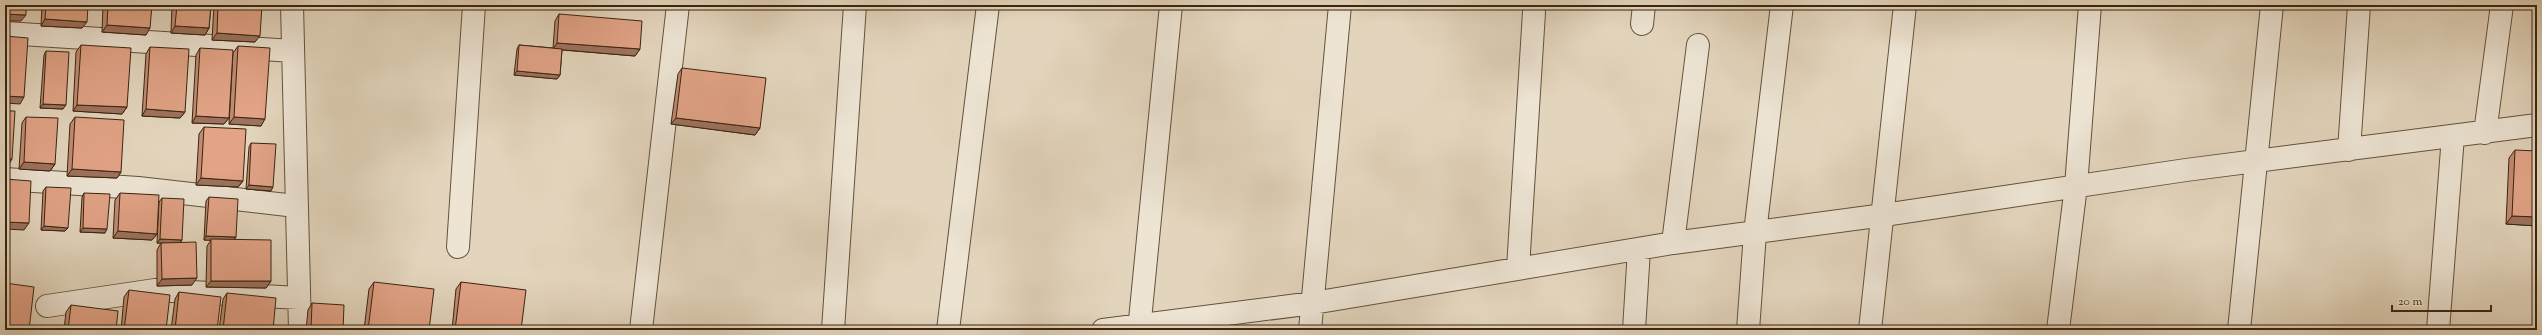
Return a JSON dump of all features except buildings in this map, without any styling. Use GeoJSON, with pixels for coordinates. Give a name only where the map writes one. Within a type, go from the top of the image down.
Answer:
{"type":"FeatureCollection","features":[{"type":"Feature","properties":{"kind":"street"},"geometry":{"type":"LineString","coordinates":[[292,5],[300,330]]}},
{"type":"Feature","properties":{"kind":"street"},"geometry":{"type":"LineString","coordinates":[[458,247],[474,5]]}},
{"type":"Feature","properties":{"kind":"street"},"geometry":{"type":"LineString","coordinates":[[641,330],[678,5]]}},
{"type":"Feature","properties":{"kind":"street"},"geometry":{"type":"LineString","coordinates":[[833,330],[855,5]]}},
{"type":"Feature","properties":{"kind":"street"},"geometry":{"type":"LineString","coordinates":[[948,330],[988,5]]}},
{"type":"Feature","properties":{"kind":"street"},"geometry":{"type":"LineString","coordinates":[[1140,327],[1171,5]]}},
{"type":"Feature","properties":{"kind":"street"},"geometry":{"type":"LineString","coordinates":[[1310,330],[1340,5]]}},
{"type":"Feature","properties":{"kind":"street"},"geometry":{"type":"LineString","coordinates":[[1748,330],[1755,233],[1782,5]]}},
{"type":"Feature","properties":{"kind":"street"},"geometry":{"type":"LineString","coordinates":[[1870,330],[1884,215],[1905,5]]}},
{"type":"Feature","properties":{"kind":"street"},"geometry":{"type":"LineString","coordinates":[[2058,330],[2076,186],[2090,5]]}},
{"type":"Feature","properties":{"kind":"street"},"geometry":{"type":"LineString","coordinates":[[2239,330],[2272,5]]}},
{"type":"Feature","properties":{"kind":"street"},"geometry":{"type":"LineString","coordinates":[[2349,150],[2359,5]]}},
{"type":"Feature","properties":{"kind":"street"},"geometry":{"type":"LineString","coordinates":[[2485,132],[2502,5]]}},
{"type":"Feature","properties":{"kind":"street"},"geometry":{"type":"LineString","coordinates":[[1518,268],[1534,12]]}},
{"type":"Feature","properties":{"kind":"street"},"geometry":{"type":"LineString","coordinates":[[5,33],[293,51]]}},
{"type":"Feature","properties":{"kind":"street"},"geometry":{"type":"LineString","coordinates":[[1673,244],[1698,45]]}},
{"type":"Feature","properties":{"kind":"street"},"geometry":{"type":"LineString","coordinates":[[1103,330],[1140,327],[1313,303],[1639,249],[1884,215],[2256,160],[2349,150],[2537,125]]}},
{"type":"Feature","properties":{"kind":"street"},"geometry":{"type":"LineString","coordinates":[[2438,330],[2454,136]]}},
{"type":"Feature","properties":{"kind":"street"},"geometry":{"type":"LineString","coordinates":[[5,179],[138,188],[296,206]]}},
{"type":"Feature","properties":{"kind":"street"},"geometry":{"type":"LineString","coordinates":[[1634,330],[1639,249]]}},
{"type":"Feature","properties":{"kind":"street"},"geometry":{"type":"LineString","coordinates":[[47,306],[155,290],[299,298]]}}]}
